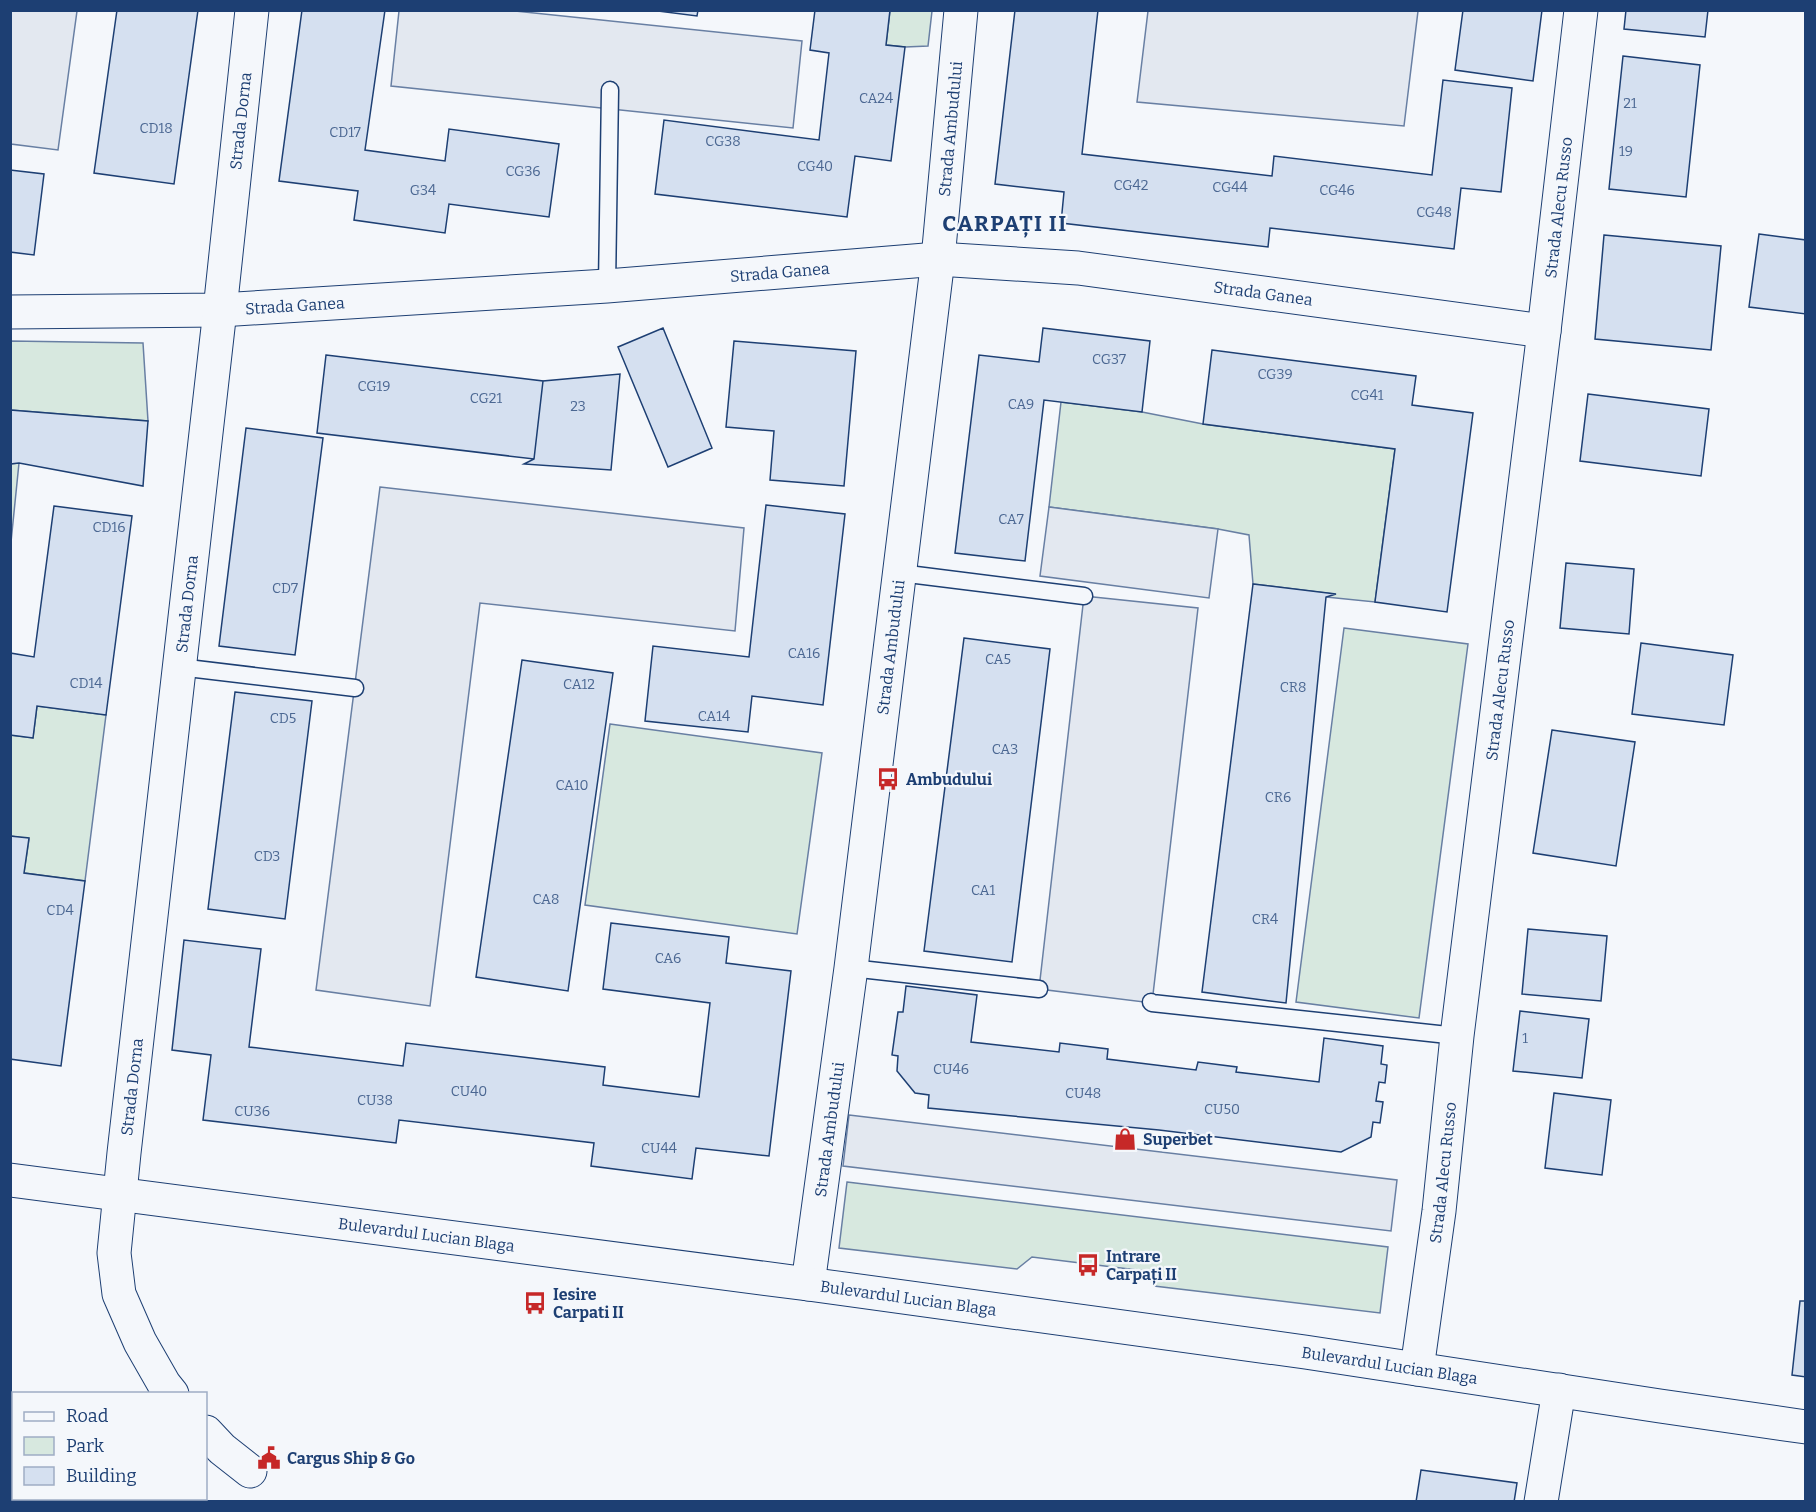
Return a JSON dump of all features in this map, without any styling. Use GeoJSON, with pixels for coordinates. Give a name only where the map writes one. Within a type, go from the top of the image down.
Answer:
{"type":"FeatureCollection","features":[{"type":"Feature","properties":{"kind":"street","name":"Strada Dorna"},"geometry":{"type":"LineString","coordinates":[[170,1392],[140,1341],[119,1294],[114,1253],[252,10]]}},
{"type":"Feature","properties":{"kind":"street","name":"Strada Ambudului"},"geometry":{"type":"LineString","coordinates":[[808,1284],[850,968],[938,259],[961,10]]}},
{"type":"Feature","properties":{"kind":"street","name":"Strada Alecu Russo"},"geometry":{"type":"LineString","coordinates":[[1417,1369],[1439,1211],[1457,1036],[1581,10]]}},
{"type":"Feature","properties":{"kind":"street","name":"Strada Ganea"},"geometry":{"type":"LineString","coordinates":[[10,312],[220,310],[607,286],[938,259],[1078,268],[1544,330]]}},
{"type":"Feature","properties":{"kind":"street","name":"Bulevardul Lucian Blaga"},"geometry":{"type":"LineString","coordinates":[[10,1180],[808,1284],[1305,1352],[1671,1408],[1806,1426]]}},
{"type":"Feature","properties":{"kind":"street"},"geometry":{"type":"LineString","coordinates":[[1541,1502],[1559,1390]]}},
{"type":"Feature","properties":{"kind":"street"},"geometry":{"type":"LineString","coordinates":[[207,1433],[222,1449],[250,1471]]}},
{"type":"Feature","properties":{"kind":"lane"},"geometry":{"type":"LineString","coordinates":[[607,286],[610,90]]}},
{"type":"Feature","properties":{"kind":"lane"},"geometry":{"type":"LineString","coordinates":[[900,573],[1084,596]]}},
{"type":"Feature","properties":{"kind":"lane"},"geometry":{"type":"LineString","coordinates":[[179,667],[355,688]]}},
{"type":"Feature","properties":{"kind":"lane"},"geometry":{"type":"LineString","coordinates":[[850,968],[1039,989]]}},
{"type":"Feature","properties":{"kind":"lane"},"geometry":{"type":"LineString","coordinates":[[1151,1002],[1457,1036]]}},
{"type":"Feature","properties":{"kind":"green space"},"geometry":{"type":"Polygon","coordinates":[[[890,11],[932,11],[928,46],[886,45],[890,11]]]}},
{"type":"Feature","properties":{"kind":"green space"},"geometry":{"type":"Polygon","coordinates":[[[10,341],[143,343],[148,421],[11,410],[10,341]]]}},
{"type":"Feature","properties":{"kind":"green space"},"geometry":{"type":"Polygon","coordinates":[[[1061,402],[1142,412],[1203,424],[1395,449],[1375,602],[1326,597],[1334,594],[1253,584],[1249,535],[1049,507],[1061,402]]]}},
{"type":"Feature","properties":{"kind":"green space"},"geometry":{"type":"Polygon","coordinates":[[[19,463],[11,542],[11,464],[19,463]]]}},
{"type":"Feature","properties":{"kind":"green space"},"geometry":{"type":"Polygon","coordinates":[[[1344,628],[1468,644],[1419,1018],[1296,1002],[1344,628]]]}},
{"type":"Feature","properties":{"kind":"green space"},"geometry":{"type":"Polygon","coordinates":[[[37,706],[106,715],[85,881],[24,873],[29,839],[11,836],[11,735],[33,738],[37,706]]]}},
{"type":"Feature","properties":{"kind":"green space"},"geometry":{"type":"Polygon","coordinates":[[[610,724],[822,753],[797,934],[585,905],[610,724]]]}},
{"type":"Feature","properties":{"kind":"green space"},"geometry":{"type":"Polygon","coordinates":[[[847,1182],[1388,1247],[1380,1313],[1154,1286],[1145,1271],[1032,1257],[1017,1269],[839,1248],[847,1182]]]}},
{"type":"Feature","properties":{"kind":"shaded area"},"geometry":{"type":"Polygon","coordinates":[[[11,10],[77,11],[58,150],[11,144],[11,10]]]}},
{"type":"Feature","properties":{"kind":"shaded area"},"geometry":{"type":"Polygon","coordinates":[[[399,11],[515,11],[802,41],[793,128],[391,86],[399,11]]]}},
{"type":"Feature","properties":{"kind":"shaded area"},"geometry":{"type":"Polygon","coordinates":[[[1148,11],[1418,11],[1404,126],[1137,102],[1148,11]]]}},
{"type":"Feature","properties":{"kind":"shaded area"},"geometry":{"type":"Polygon","coordinates":[[[380,487],[744,528],[735,631],[480,603],[430,1006],[316,990],[380,487]]]}},
{"type":"Feature","properties":{"kind":"shaded area"},"geometry":{"type":"Polygon","coordinates":[[[1049,507],[1218,529],[1209,598],[1040,576],[1049,507]]]}},
{"type":"Feature","properties":{"kind":"shaded area"},"geometry":{"type":"Polygon","coordinates":[[[1084,596],[1198,608],[1152,1003],[1039,989],[1084,596]]]}},
{"type":"Feature","properties":{"kind":"shaded area"},"geometry":{"type":"Polygon","coordinates":[[[849,1115],[1397,1180],[1391,1231],[843,1166],[849,1115]]]}},
{"type":"Feature","properties":{"kind":"building"},"geometry":{"type":"Polygon","coordinates":[[[117,10],[198,10],[174,184],[94,173],[117,10]]]}},
{"type":"Feature","properties":{"kind":"building"},"geometry":{"type":"Polygon","coordinates":[[[302,10],[385,10],[365,150],[445,161],[449,129],[559,144],[549,217],[449,204],[445,233],[354,220],[358,191],[279,181],[302,10]]]}},
{"type":"Feature","properties":{"kind":"building"},"geometry":{"type":"Polygon","coordinates":[[[650,10],[698,10],[697,16],[650,10]]]}},
{"type":"Feature","properties":{"kind":"building"},"geometry":{"type":"Polygon","coordinates":[[[815,10],[890,10],[886,45],[905,47],[891,161],[855,156],[847,217],[655,194],[664,120],[819,140],[829,53],[810,50],[815,10]]]}},
{"type":"Feature","properties":{"kind":"building"},"geometry":{"type":"Polygon","coordinates":[[[1015,10],[1098,10],[1082,154],[1272,176],[1274,156],[1432,175],[1443,80],[1512,88],[1501,192],[1461,188],[1454,249],[1270,228],[1268,247],[1061,223],[1064,192],[995,184],[1015,10]]]}},
{"type":"Feature","properties":{"kind":"building"},"geometry":{"type":"Polygon","coordinates":[[[1463,10],[1542,10],[1533,81],[1455,70],[1463,10]]]}},
{"type":"Feature","properties":{"kind":"building"},"geometry":{"type":"Polygon","coordinates":[[[1626,10],[1708,10],[1705,37],[1624,29],[1626,10]]]}},
{"type":"Feature","properties":{"kind":"building"},"geometry":{"type":"Polygon","coordinates":[[[1623,56],[1700,65],[1686,197],[1609,189],[1623,56]]]}},
{"type":"Feature","properties":{"kind":"building"},"geometry":{"type":"Polygon","coordinates":[[[10,170],[44,174],[34,255],[10,252],[10,170]]]}},
{"type":"Feature","properties":{"kind":"building"},"geometry":{"type":"Polygon","coordinates":[[[1759,234],[1806,240],[1806,314],[1749,307],[1759,234]]]}},
{"type":"Feature","properties":{"kind":"building"},"geometry":{"type":"Polygon","coordinates":[[[1604,235],[1721,246],[1711,350],[1595,339],[1604,235]]]}},
{"type":"Feature","properties":{"kind":"building"},"geometry":{"type":"Polygon","coordinates":[[[663,328],[712,448],[668,467],[618,347],[663,328]]]}},
{"type":"Feature","properties":{"kind":"building"},"geometry":{"type":"Polygon","coordinates":[[[1043,328],[1150,341],[1142,412],[1044,400],[1025,561],[955,553],[979,355],[1039,362],[1043,328]]]}},
{"type":"Feature","properties":{"kind":"building"},"geometry":{"type":"Polygon","coordinates":[[[734,341],[856,351],[844,486],[770,480],[774,431],[726,427],[734,341]]]}},
{"type":"Feature","properties":{"kind":"building"},"geometry":{"type":"Polygon","coordinates":[[[1212,350],[1416,376],[1412,405],[1473,413],[1447,612],[1375,602],[1395,449],[1203,424],[1212,350]]]}},
{"type":"Feature","properties":{"kind":"building"},"geometry":{"type":"Polygon","coordinates":[[[326,355],[543,381],[534,459],[317,433],[326,355]]]}},
{"type":"Feature","properties":{"kind":"building"},"geometry":{"type":"Polygon","coordinates":[[[620,374],[611,470],[524,464],[534,459],[543,381],[620,374]]]}},
{"type":"Feature","properties":{"kind":"building"},"geometry":{"type":"Polygon","coordinates":[[[1588,394],[1709,409],[1701,476],[1580,461],[1588,394]]]}},
{"type":"Feature","properties":{"kind":"building"},"geometry":{"type":"Polygon","coordinates":[[[10,410],[148,421],[143,486],[19,463],[10,464],[10,410]]]}},
{"type":"Feature","properties":{"kind":"building"},"geometry":{"type":"Polygon","coordinates":[[[246,428],[323,438],[295,655],[219,646],[246,428]]]}},
{"type":"Feature","properties":{"kind":"building"},"geometry":{"type":"Polygon","coordinates":[[[766,505],[845,514],[823,705],[752,696],[748,732],[645,721],[653,646],[749,657],[766,505]]]}},
{"type":"Feature","properties":{"kind":"building"},"geometry":{"type":"Polygon","coordinates":[[[54,506],[132,516],[106,715],[37,706],[33,738],[10,735],[10,653],[34,657],[54,506]]]}},
{"type":"Feature","properties":{"kind":"building"},"geometry":{"type":"Polygon","coordinates":[[[1566,563],[1634,569],[1629,634],[1560,628],[1566,563]]]}},
{"type":"Feature","properties":{"kind":"building"},"geometry":{"type":"Polygon","coordinates":[[[1253,584],[1336,594],[1326,597],[1286,1003],[1202,992],[1253,584]]]}},
{"type":"Feature","properties":{"kind":"building"},"geometry":{"type":"Polygon","coordinates":[[[964,638],[1050,649],[1012,962],[924,951],[964,638]]]}},
{"type":"Feature","properties":{"kind":"building"},"geometry":{"type":"Polygon","coordinates":[[[1641,643],[1733,655],[1724,725],[1632,714],[1641,643]]]}},
{"type":"Feature","properties":{"kind":"building"},"geometry":{"type":"Polygon","coordinates":[[[522,660],[613,673],[568,991],[476,977],[522,660]]]}},
{"type":"Feature","properties":{"kind":"building"},"geometry":{"type":"Polygon","coordinates":[[[235,692],[312,701],[285,919],[208,909],[235,692]]]}},
{"type":"Feature","properties":{"kind":"building"},"geometry":{"type":"Polygon","coordinates":[[[1552,730],[1635,742],[1616,866],[1533,853],[1552,730]]]}},
{"type":"Feature","properties":{"kind":"building"},"geometry":{"type":"Polygon","coordinates":[[[10,836],[29,838],[24,873],[85,881],[61,1066],[10,1059],[10,836]]]}},
{"type":"Feature","properties":{"kind":"building"},"geometry":{"type":"Polygon","coordinates":[[[611,923],[729,937],[726,963],[791,971],[769,1156],[696,1148],[692,1179],[591,1166],[594,1143],[399,1120],[396,1143],[203,1120],[211,1055],[172,1050],[184,940],[261,949],[249,1047],[403,1066],[406,1043],[605,1067],[603,1085],[699,1097],[710,1003],[603,989],[611,923]]]}},
{"type":"Feature","properties":{"kind":"building"},"geometry":{"type":"Polygon","coordinates":[[[1528,929],[1607,936],[1601,1001],[1522,994],[1528,929]]]}},
{"type":"Feature","properties":{"kind":"building"},"geometry":{"type":"Polygon","coordinates":[[[906,986],[977,995],[971,1042],[1059,1052],[1060,1043],[1108,1049],[1107,1059],[1196,1070],[1198,1062],[1237,1067],[1236,1072],[1319,1082],[1324,1038],[1383,1046],[1381,1064],[1387,1065],[1385,1083],[1379,1082],[1376,1101],[1383,1102],[1380,1123],[1373,1122],[1371,1137],[1341,1152],[1159,1130],[928,1108],[929,1095],[915,1093],[897,1071],[898,1056],[892,1055],[898,1012],[903,1012],[906,986]]]}},
{"type":"Feature","properties":{"kind":"building"},"geometry":{"type":"Polygon","coordinates":[[[1520,1011],[1589,1019],[1582,1078],[1513,1071],[1520,1011]]]}},
{"type":"Feature","properties":{"kind":"building"},"geometry":{"type":"Polygon","coordinates":[[[1554,1093],[1611,1100],[1602,1175],[1545,1168],[1554,1093]]]}},
{"type":"Feature","properties":{"kind":"building"},"geometry":{"type":"Polygon","coordinates":[[[1800,1301],[1806,1301],[1806,1377],[1792,1375],[1800,1301]]]}},
{"type":"Feature","properties":{"kind":"building"},"geometry":{"type":"Polygon","coordinates":[[[1421,1470],[1517,1483],[1514,1502],[1416,1502],[1421,1470]]]}},
{"type":"Feature","properties":{"kind":"place","name":"Ambudului"},"geometry":{"type":"Point","coordinates":[888,779]}},
{"type":"Feature","properties":{"kind":"place","name":"Superbet"},"geometry":{"type":"Point","coordinates":[1125,1139]}},
{"type":"Feature","properties":{"kind":"place","name":"Intrare Carpați II"},"geometry":{"type":"Point","coordinates":[1088,1265]}},
{"type":"Feature","properties":{"kind":"place","name":"Iesire Carpati II"},"geometry":{"type":"Point","coordinates":[535,1303]}},
{"type":"Feature","properties":{"kind":"place","name":"Cargus Ship & Go"},"geometry":{"type":"Point","coordinates":[269,1458]}},
{"type":"Feature","properties":{"kind":"district","name":"CARPAȚI II"},"geometry":{"type":"Point","coordinates":[1005,223]}}]}
